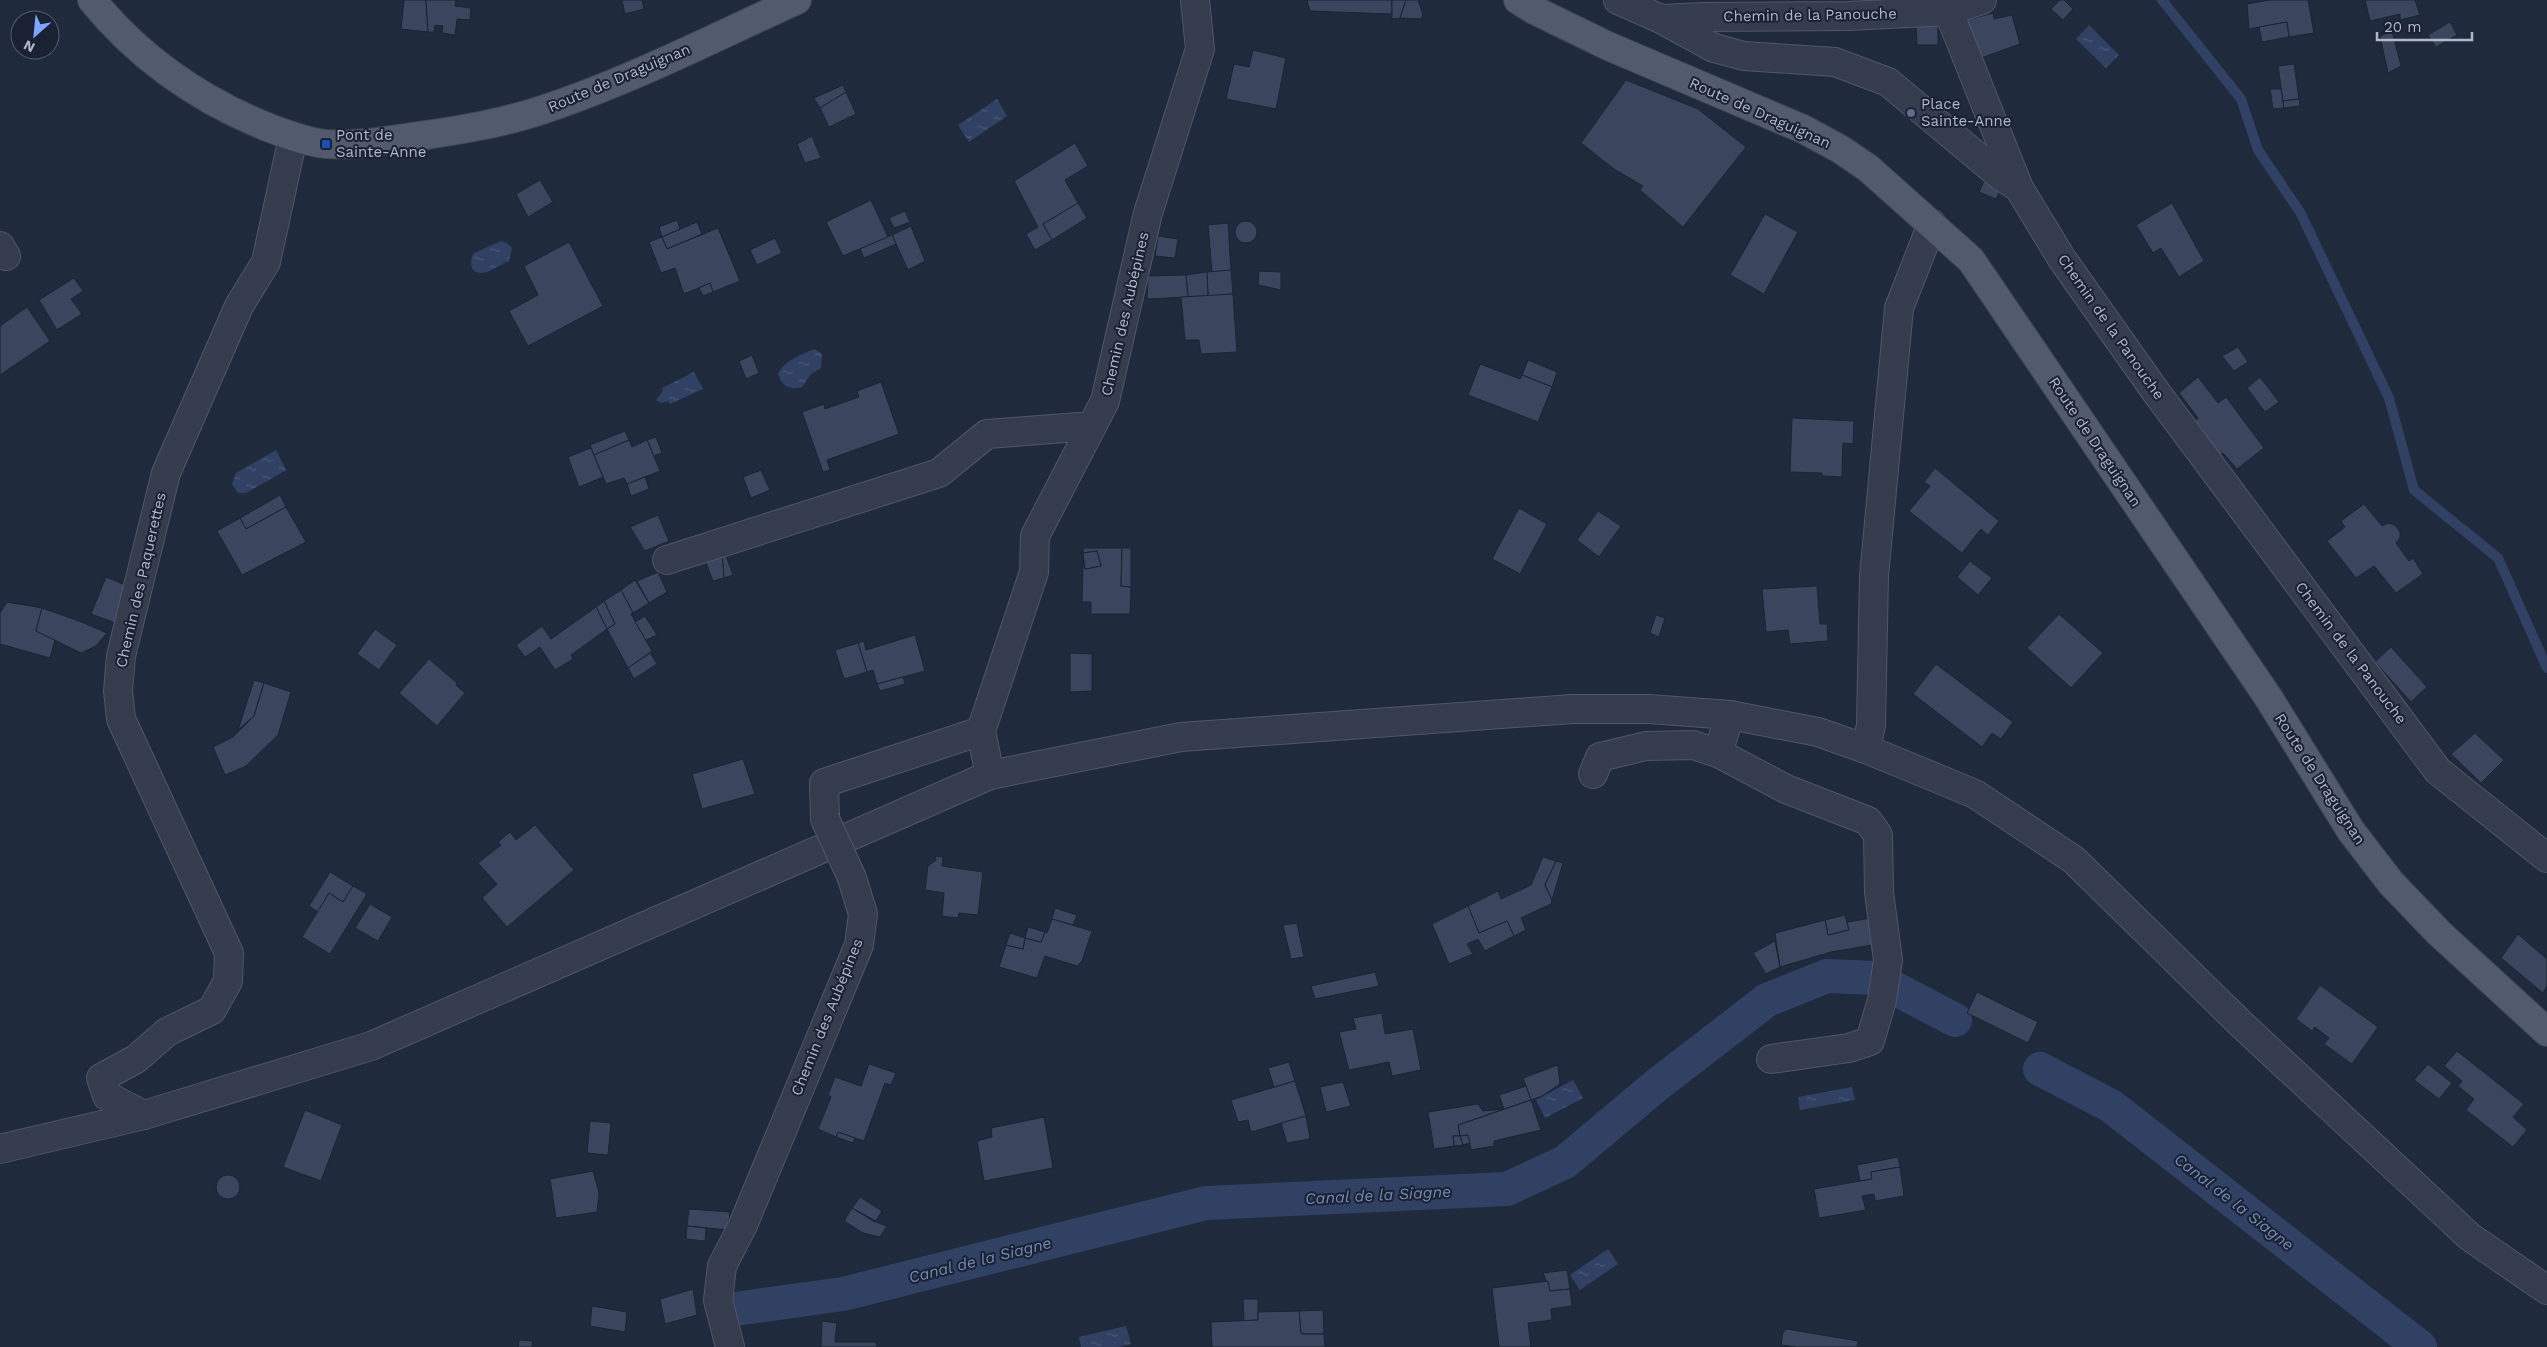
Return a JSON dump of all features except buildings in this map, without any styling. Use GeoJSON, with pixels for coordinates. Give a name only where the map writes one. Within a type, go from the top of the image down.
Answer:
{"type":"FeatureCollection","features":[{"type":"Feature","properties":{"kind":"main road","name":"Route de Draguignan"},"geometry":{"type":"LineString","coordinates":[[92,0],[146,57],[192,90],[236,115],[293,137],[326,144],[368,144],[462,129],[541,110],[623,79],[796,0]]}},
{"type":"Feature","properties":{"kind":"main road","name":"Route de Draguignan"},"geometry":{"type":"LineString","coordinates":[[1518,0],[1534,10],[1608,46],[1803,129],[1840,149],[1868,168],[1971,260],[2262,689],[2351,831],[2390,883],[2439,933],[2547,1032]]}},
{"type":"Feature","properties":{"kind":"street","name":"Chemin des Aubépines"},"geometry":{"type":"LineString","coordinates":[[990,775],[981,731],[1034,572],[1035,536],[1105,401],[1148,213],[1200,49],[1195,0]]}},
{"type":"Feature","properties":{"kind":"street","name":"Chemin de la Panouche"},"geometry":{"type":"LineString","coordinates":[[1618,0],[1661,19],[1848,16],[1946,6],[2020,188],[2062,258],[2156,392],[2438,771],[2547,858]]}},
{"type":"Feature","properties":{"kind":"street"},"geometry":{"type":"LineString","coordinates":[[1946,6],[1982,0]]}},
{"type":"Feature","properties":{"kind":"street"},"geometry":{"type":"LineString","coordinates":[[1661,19],[1714,48],[1744,56],[1835,62],[1888,82],[2002,177],[2020,188]]}},
{"type":"Feature","properties":{"kind":"street","name":"Chemin des Paquerettes"},"geometry":{"type":"LineString","coordinates":[[144,1115],[107,1096],[101,1078],[136,1059],[167,1032],[212,1010],[228,981],[229,953],[121,719],[118,691],[121,656],[166,473],[239,306],[266,262],[293,137]]}},
{"type":"Feature","properties":{"kind":"street"},"geometry":{"type":"LineString","coordinates":[[1866,749],[1871,724],[1874,576],[1898,308],[1932,224]]}},
{"type":"Feature","properties":{"kind":"street"},"geometry":{"type":"LineString","coordinates":[[667,560],[939,473],[987,434],[1092,426]]}},
{"type":"Feature","properties":{"kind":"street"},"geometry":{"type":"LineString","coordinates":[[0,1149],[144,1115],[371,1046],[990,775],[1181,737],[1572,709],[1649,709],[1730,715],[1818,732],[1866,749],[1975,794],[2074,860],[2241,1024],[2470,1237],[2547,1290]]}},
{"type":"Feature","properties":{"kind":"street"},"geometry":{"type":"LineString","coordinates":[[1718,753],[1730,715]]}},
{"type":"Feature","properties":{"kind":"street","name":"Chemin des Aubépines"},"geometry":{"type":"LineString","coordinates":[[730,1347],[718,1300],[722,1266],[743,1225],[859,945],[863,914],[852,878],[825,819],[824,783],[981,731]]}},
{"type":"Feature","properties":{"kind":"street"},"geometry":{"type":"LineString","coordinates":[[1594,774],[1600,757],[1646,746],[1693,745],[1718,753],[1786,789],[1868,821],[1878,835],[1879,892],[1888,960],[1882,1000],[1870,1041],[1849,1048],[1771,1059]]}},
{"type":"Feature","properties":{"kind":"water"},"geometry":{"type":"Polygon","coordinates":[[[2089,25],[2119,55],[2106,68],[2076,39],[2089,25]]]}},
{"type":"Feature","properties":{"kind":"water"},"geometry":{"type":"Polygon","coordinates":[[[997,99],[1007,116],[969,142],[958,125],[997,99]]]}},
{"type":"Feature","properties":{"kind":"water"},"geometry":{"type":"Polygon","coordinates":[[[501,241],[507,243],[512,248],[509,261],[483,273],[475,271],[471,266],[474,253],[501,241]]]}},
{"type":"Feature","properties":{"kind":"water"},"geometry":{"type":"Polygon","coordinates":[[[815,349],[822,354],[821,368],[811,374],[802,387],[790,388],[784,385],[778,374],[784,366],[794,358],[815,349]]]}},
{"type":"Feature","properties":{"kind":"water"},"geometry":{"type":"Polygon","coordinates":[[[694,372],[703,389],[670,404],[668,401],[661,403],[656,400],[663,391],[662,388],[694,372]]]}},
{"type":"Feature","properties":{"kind":"water"},"geometry":{"type":"Polygon","coordinates":[[[276,450],[286,470],[246,493],[238,493],[232,484],[236,473],[276,450]]]}},
{"type":"Feature","properties":{"kind":"water"},"geometry":{"type":"Polygon","coordinates":[[[1573,1080],[1583,1098],[1545,1118],[1536,1100],[1573,1080]]]}},
{"type":"Feature","properties":{"kind":"water"},"geometry":{"type":"Polygon","coordinates":[[[1852,1087],[1855,1100],[1800,1110],[1798,1097],[1852,1087]]]}},
{"type":"Feature","properties":{"kind":"water"},"geometry":{"type":"Polygon","coordinates":[[[1608,1249],[1618,1264],[1580,1290],[1570,1275],[1608,1249]]]}},
{"type":"Feature","properties":{"kind":"water"},"geometry":{"type":"Polygon","coordinates":[[[1126,1326],[1131,1344],[1119,1347],[1081,1347],[1079,1337],[1126,1326]]]}},
{"type":"Feature","properties":{"kind":"waterway"},"geometry":{"type":"LineString","coordinates":[[2162,0],[2241,99],[2258,150],[2300,212],[2389,398],[2414,490],[2498,558],[2547,668]]}},
{"type":"Feature","properties":{"kind":"waterway","name":"Canal de la Siagne"},"geometry":{"type":"LineString","coordinates":[[735,1309],[843,1294],[1206,1203],[1507,1189],[1565,1162],[1658,1084],[1767,1000],[1827,976],[1875,978],[1955,1020]]}},
{"type":"Feature","properties":{"kind":"waterway","name":"Canal de la Siagne"},"geometry":{"type":"LineString","coordinates":[[2040,1069],[2111,1106],[2420,1347]]}},
{"type":"Feature","properties":{"kind":"place","name":"Place Sainte-Anne"},"geometry":{"type":"Point","coordinates":[1911,113]}},
{"type":"Feature","properties":{"kind":"place","name":"Pont de Sainte-Anne"},"geometry":{"type":"Point","coordinates":[326,144]}}]}
